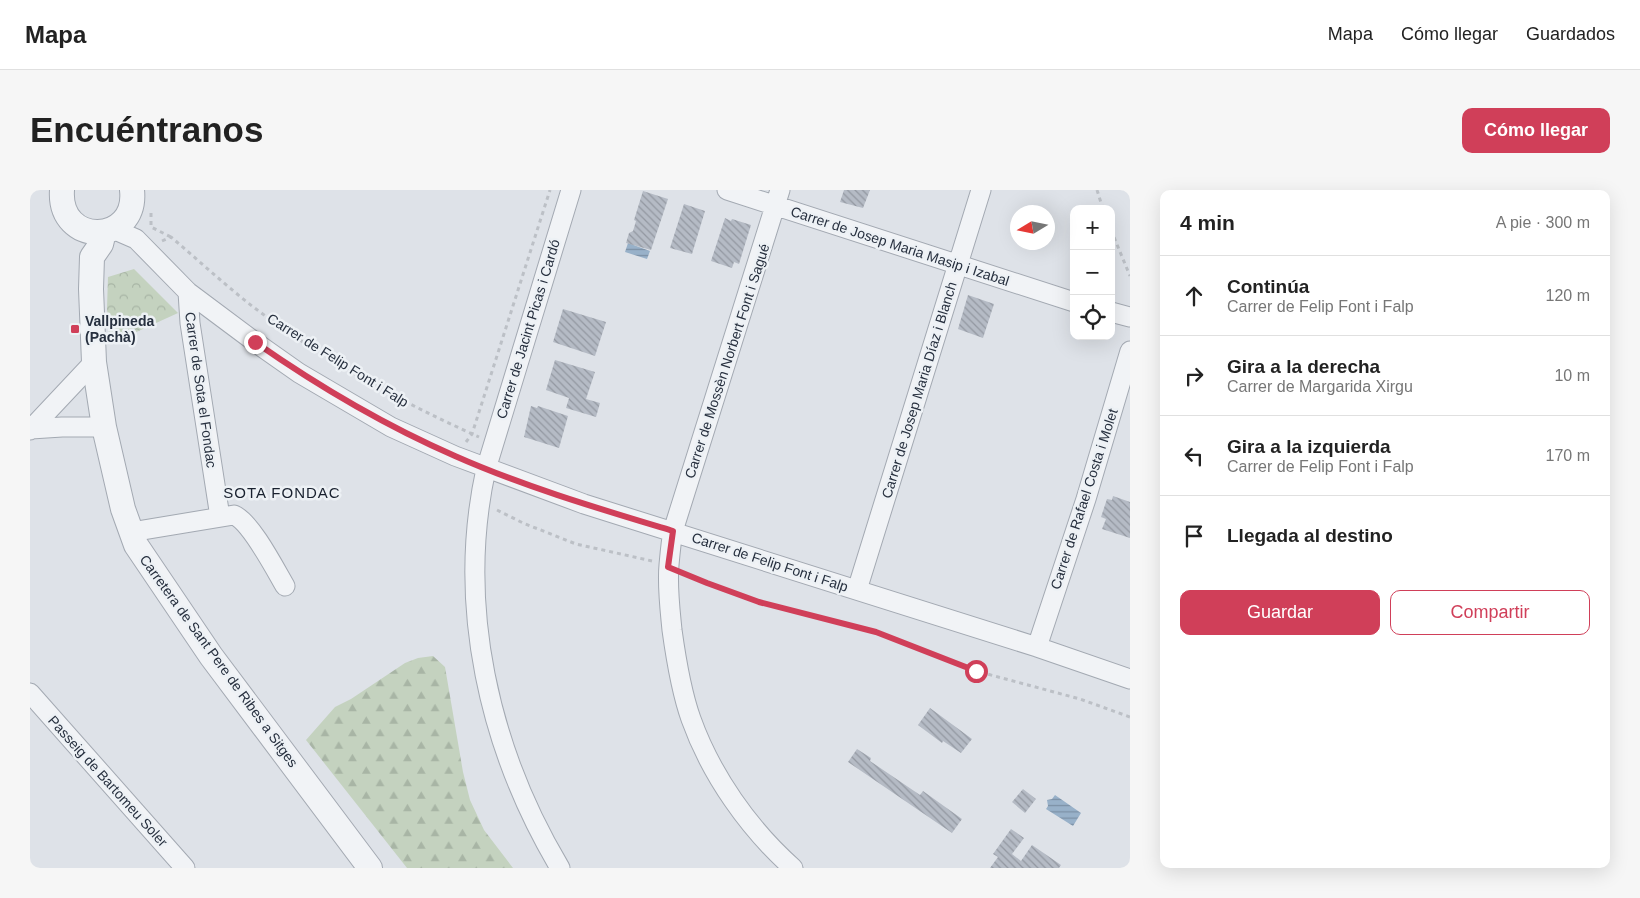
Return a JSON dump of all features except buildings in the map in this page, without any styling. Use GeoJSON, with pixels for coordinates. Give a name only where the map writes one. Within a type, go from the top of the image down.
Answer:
{"type":"FeatureCollection","features":[{"type":"Feature","properties":{"kind":"street"},"geometry":{"type":"LineString","coordinates":[[62,190],[65,213],[73,223],[107,226],[132,203],[132,190]]}},
{"type":"Feature","properties":{"kind":"street","name":"Carrer de Jacint Picas i Cardó"},"geometry":{"type":"LineString","coordinates":[[560,868],[547,847],[521,794],[493,712],[482,661],[476,607],[475,551],[479,500],[486,469],[571,190]]}},
{"type":"Feature","properties":{"kind":"street","name":"Carrer de Josep Maria Masip i Izabal"},"geometry":{"type":"LineString","coordinates":[[727,190],[778,198],[959,265],[1070,301]]}},
{"type":"Feature","properties":{"kind":"street","name":"Carrer de Josep Maria Díaz i Blanch"},"geometry":{"type":"LineString","coordinates":[[856,590],[981,190]]}},
{"type":"Feature","properties":{"kind":"street","name":"Carrer de Mossèn Norbert Font i Sagué"},"geometry":{"type":"LineString","coordinates":[[778,198],[673,531],[668,567],[674,650],[691,719],[709,760],[732,798],[764,841],[793,868]]}},
{"type":"Feature","properties":{"kind":"street","name":"Carrer de Felip Font i Falp"},"geometry":{"type":"LineString","coordinates":[[107,226],[140,244],[188,292],[299,374],[391,427],[455,456],[584,504],[1037,646],[1130,679]]}},
{"type":"Feature","properties":{"kind":"street","name":"Carretera de Sant Pere de Ribes a Sitges"},"geometry":{"type":"LineString","coordinates":[[107,226],[84,242],[92,257],[91,289],[94,362],[104,427],[123,509],[136,545],[155,576],[211,656],[370,868]]}},
{"type":"Feature","properties":{"kind":"street","name":"Carrer de Sota el Fondac"},"geometry":{"type":"LineString","coordinates":[[188,292],[190,323],[220,517]]}},
{"type":"Feature","properties":{"kind":"street"},"geometry":{"type":"LineString","coordinates":[[1115,313],[1130,317]]}},
{"type":"Feature","properties":{"kind":"street","name":"Carrer de Rafael Costa i Molet"},"geometry":{"type":"LineString","coordinates":[[1037,646],[1086,499],[1130,351]]}},
{"type":"Feature","properties":{"kind":"street"},"geometry":{"type":"LineString","coordinates":[[30,430],[94,362]]}},
{"type":"Feature","properties":{"kind":"street"},"geometry":{"type":"LineString","coordinates":[[30,430],[62,427],[104,427]]}},
{"type":"Feature","properties":{"kind":"street"},"geometry":{"type":"LineString","coordinates":[[131,532],[234,515],[251,530],[285,586]]}},
{"type":"Feature","properties":{"kind":"street","name":"Passeig de Bartomeu Soler"},"geometry":{"type":"LineString","coordinates":[[30,693],[185,868]]}},
{"type":"Feature","properties":{"kind":"path","name":"Carrer de Jacint Picas i Cardó"},"geometry":{"type":"LineString","coordinates":[[455,456],[472,434],[550,190]]}},
{"type":"Feature","properties":{"kind":"path"},"geometry":{"type":"LineString","coordinates":[[1097,190],[1103,205]]}},
{"type":"Feature","properties":{"kind":"path","name":"Carrer de Felip Font i Falp"},"geometry":{"type":"LineString","coordinates":[[151,208],[151,227],[171,237],[251,305],[308,345],[412,406],[493,444]]}},
{"type":"Feature","properties":{"kind":"path"},"geometry":{"type":"LineString","coordinates":[[140,244],[171,237]]}},
{"type":"Feature","properties":{"kind":"path"},"geometry":{"type":"LineString","coordinates":[[1115,240],[1130,276]]}},
{"type":"Feature","properties":{"kind":"path"},"geometry":{"type":"LineString","coordinates":[[479,500],[523,523],[576,544],[657,562],[759,602],[855,626],[898,640],[976,671],[1080,699],[1130,717]]}},
{"type":"Feature","properties":{"kind":"green space"},"geometry":{"type":"Polygon","coordinates":[[[134,269],[178,313],[110,344],[107,308],[108,277],[134,269]]]}},
{"type":"Feature","properties":{"kind":"green space"},"geometry":{"type":"Polygon","coordinates":[[[433,656],[445,667],[463,772],[470,800],[484,830],[513,868],[407,868],[306,740],[335,707],[351,699],[405,663],[418,658],[433,656]]]}},
{"type":"Feature","properties":{"kind":"water"},"geometry":{"type":"Polygon","coordinates":[[[628,243],[650,251],[647,259],[625,252],[628,243]]]}},
{"type":"Feature","properties":{"kind":"water"},"geometry":{"type":"Polygon","coordinates":[[[1055,795],[1081,813],[1073,826],[1046,809],[1048,806],[1047,800],[1052,799],[1055,795]]]}},
{"type":"Feature","properties":{"kind":"place","name":"Vallpineda (Pachà)"},"geometry":{"type":"Point","coordinates":[75,329]}},
{"type":"Feature","properties":{"kind":"district","name":"SOTA FONDAC"},"geometry":{"type":"Point","coordinates":[282,492]}},
{"type":"Feature","properties":{"kind":"route"},"geometry":{"type":"LineString","coordinates":[[255,342],[299,374],[391,427],[455,456],[584,504],[673,531],[668,567],[778,608],[876,632],[976,671]]}}]}
